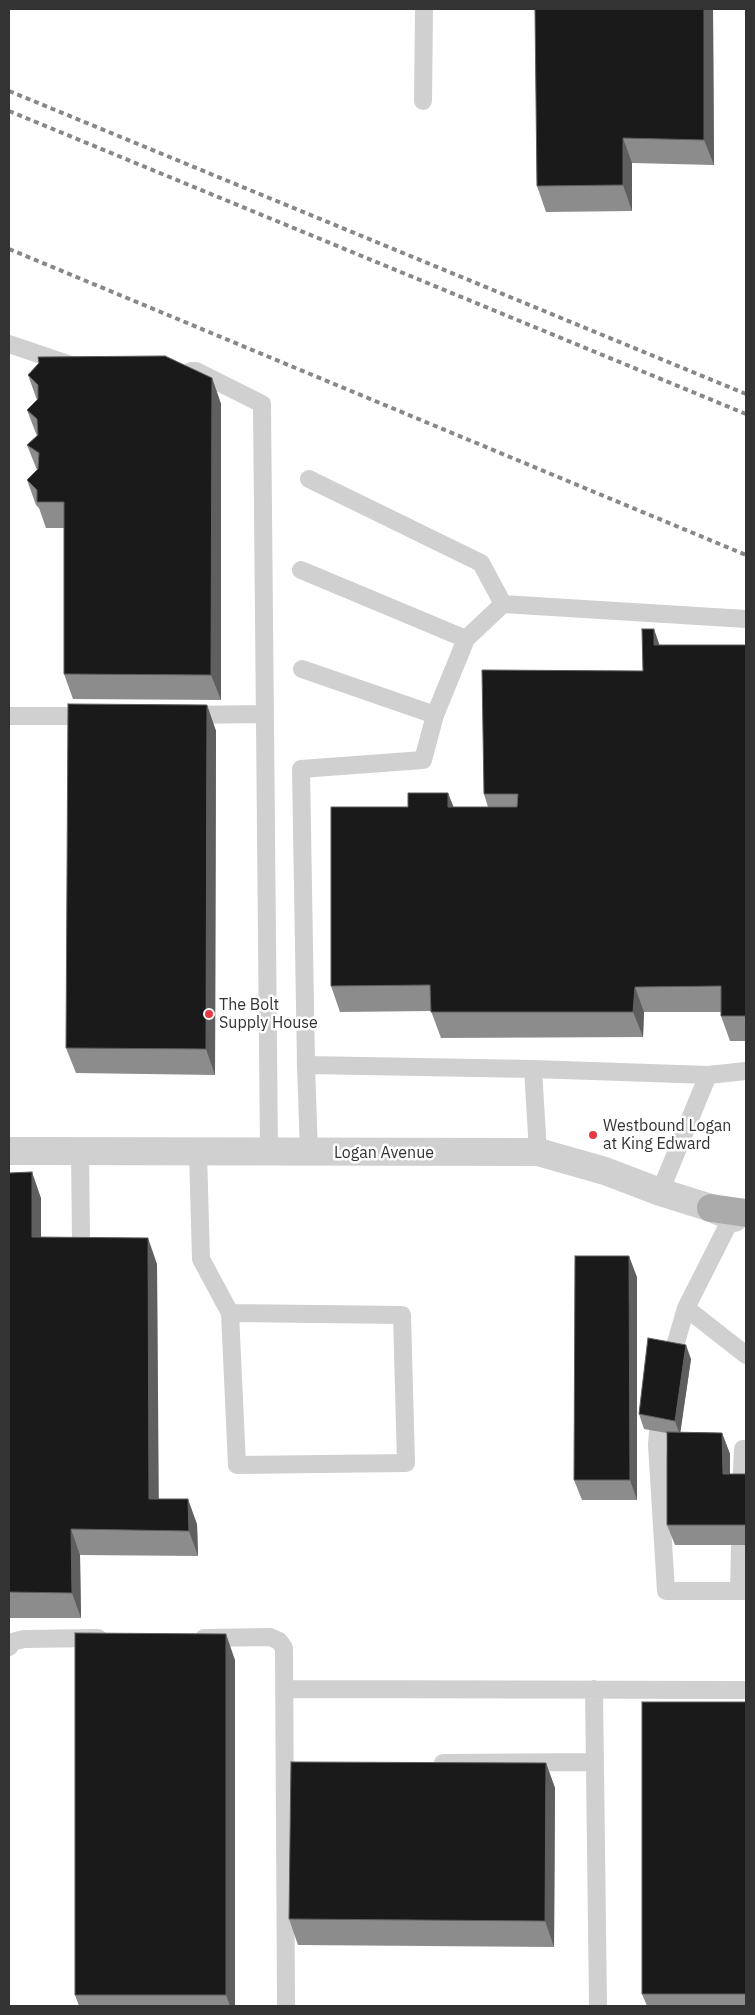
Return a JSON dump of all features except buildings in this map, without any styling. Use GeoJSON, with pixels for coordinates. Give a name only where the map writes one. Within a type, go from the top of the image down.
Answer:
{"type":"FeatureCollection","features":[{"type":"Feature","properties":{"kind":"street","name":"Logan Avenue"},"geometry":{"type":"LineString","coordinates":[[9,1151],[538,1152],[734,1215]]}},
{"type":"Feature","properties":{"kind":"lane"},"geometry":{"type":"LineString","coordinates":[[423,102],[424,9]]}},
{"type":"Feature","properties":{"kind":"lane"},"geometry":{"type":"LineString","coordinates":[[9,344],[91,371]]}},
{"type":"Feature","properties":{"kind":"lane"},"geometry":{"type":"LineString","coordinates":[[177,371],[196,371],[262,404],[269,1152]]}},
{"type":"Feature","properties":{"kind":"lane"},"geometry":{"type":"LineString","coordinates":[[309,479],[481,563],[503,604]]}},
{"type":"Feature","properties":{"kind":"lane"},"geometry":{"type":"LineString","coordinates":[[301,570],[466,639]]}},
{"type":"Feature","properties":{"kind":"lane"},"geometry":{"type":"LineString","coordinates":[[309,1153],[301,769],[423,760],[435,715],[466,639],[503,604],[746,619]]}},
{"type":"Feature","properties":{"kind":"lane"},"geometry":{"type":"LineString","coordinates":[[302,669],[435,715]]}},
{"type":"Feature","properties":{"kind":"lane"},"geometry":{"type":"LineString","coordinates":[[166,715],[265,714]]}},
{"type":"Feature","properties":{"kind":"lane"},"geometry":{"type":"LineString","coordinates":[[9,716],[107,716]]}},
{"type":"Feature","properties":{"kind":"lane"},"geometry":{"type":"LineString","coordinates":[[306,1065],[533,1069],[708,1075],[746,1072]]}},
{"type":"Feature","properties":{"kind":"lane"},"geometry":{"type":"LineString","coordinates":[[533,1069],[538,1152]]}},
{"type":"Feature","properties":{"kind":"lane"},"geometry":{"type":"LineString","coordinates":[[660,1192],[708,1075]]}},
{"type":"Feature","properties":{"kind":"lane"},"geometry":{"type":"LineString","coordinates":[[80,1151],[81,1241]]}},
{"type":"Feature","properties":{"kind":"lane"},"geometry":{"type":"LineString","coordinates":[[198,1152],[201,1258],[230,1313],[237,1465],[406,1463],[402,1315],[230,1313]]}},
{"type":"Feature","properties":{"kind":"lane"},"geometry":{"type":"LineString","coordinates":[[672,1356],[686,1308],[734,1215]]}},
{"type":"Feature","properties":{"kind":"lane"},"geometry":{"type":"LineString","coordinates":[[686,1308],[746,1355]]}},
{"type":"Feature","properties":{"kind":"lane"},"geometry":{"type":"LineString","coordinates":[[658,1431],[657,1445],[666,1591],[743,1591],[740,1546]]}},
{"type":"Feature","properties":{"kind":"lane"},"geometry":{"type":"LineString","coordinates":[[741,1494],[742,1449],[746,1449]]}},
{"type":"Feature","properties":{"kind":"lane"},"geometry":{"type":"LineString","coordinates":[[191,1638],[270,1637],[279,1641],[284,1648],[286,2006]]}},
{"type":"Feature","properties":{"kind":"lane"},"geometry":{"type":"LineString","coordinates":[[9,1646],[12,1642],[24,1639],[112,1638]]}},
{"type":"Feature","properties":{"kind":"lane"},"geometry":{"type":"LineString","coordinates":[[284,1689],[746,1690]]}},
{"type":"Feature","properties":{"kind":"lane"},"geometry":{"type":"LineString","coordinates":[[594,1689],[598,2006]]}},
{"type":"Feature","properties":{"kind":"lane"},"geometry":{"type":"LineString","coordinates":[[425,1763],[594,1762]]}},
{"type":"Feature","properties":{"kind":"lane"},"geometry":{"type":"LineString","coordinates":[[285,1764],[305,1764]]}},
{"type":"Feature","properties":{"kind":"railway"},"geometry":{"type":"LineString","coordinates":[[9,91],[746,394]]}},
{"type":"Feature","properties":{"kind":"railway"},"geometry":{"type":"LineString","coordinates":[[9,111],[746,414]]}},
{"type":"Feature","properties":{"kind":"railway"},"geometry":{"type":"LineString","coordinates":[[9,249],[746,555]]}},
{"type":"Feature","properties":{"kind":"place","name":"The Bolt Supply House"},"geometry":{"type":"Point","coordinates":[209,1014]}},
{"type":"Feature","properties":{"kind":"place","name":"Westbound Logan at King Edward"},"geometry":{"type":"Point","coordinates":[593,1135]}}]}
